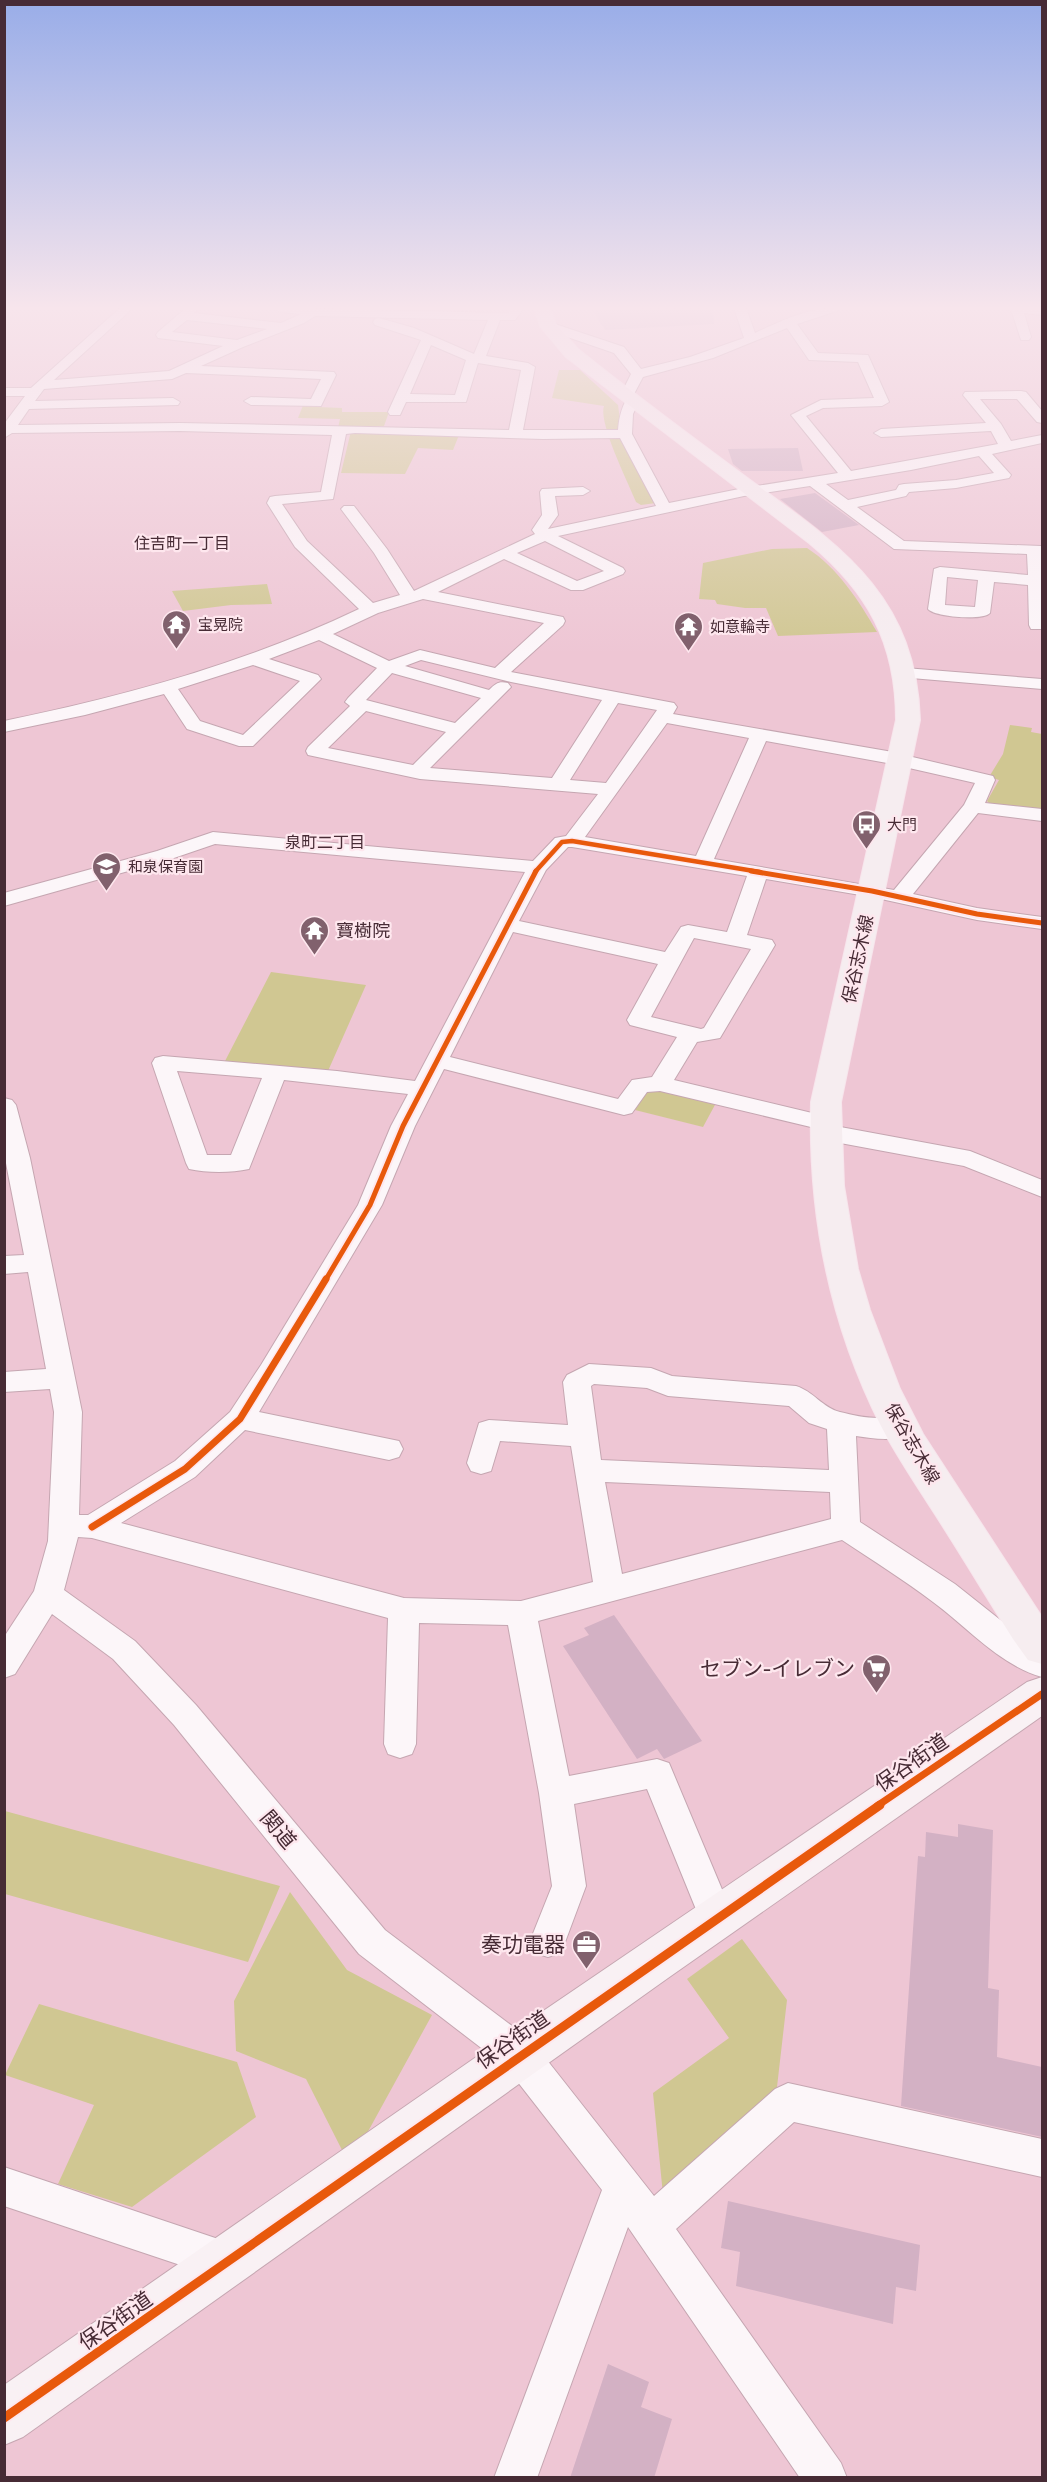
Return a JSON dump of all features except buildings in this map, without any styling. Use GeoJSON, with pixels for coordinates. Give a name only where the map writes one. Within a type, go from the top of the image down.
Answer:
{"type":"FeatureCollection","features":[{"type":"Feature","properties":{"kind":"main road","name":"保谷志木線"},"geometry":{"type":"LineString","coordinates":[[663,424],[828,549],[859,580],[890,628],[899,650],[907,682],[908,720],[900,761],[885,894],[826,1102],[824,1128],[830,1215],[839,1260],[852,1306],[871,1360],[901,1428],[1042,1648]]}},
{"type":"Feature","properties":{"kind":"main road","name":"保谷街道"},"geometry":{"type":"LineString","coordinates":[[4,2418],[519,2054],[940,1762],[1042,1694]]}},
{"type":"Feature","properties":{"kind":"street"},"geometry":{"type":"LineString","coordinates":[[236,429],[239,424]]}},
{"type":"Feature","properties":{"kind":"street"},"geometry":{"type":"LineString","coordinates":[[386,430],[389,424]]}},
{"type":"Feature","properties":{"kind":"street"},"geometry":{"type":"LineString","coordinates":[[626,424],[626,434],[664,508]]}},
{"type":"Feature","properties":{"kind":"street"},"geometry":{"type":"LineString","coordinates":[[805,424],[848,476]]}},
{"type":"Feature","properties":{"kind":"street"},"geometry":{"type":"LineString","coordinates":[[993,424],[1007,447]]}},
{"type":"Feature","properties":{"kind":"street"},"geometry":{"type":"LineString","coordinates":[[875,425],[996,428]]}},
{"type":"Feature","properties":{"kind":"street"},"geometry":{"type":"LineString","coordinates":[[875,425],[911,466]]}},
{"type":"Feature","properties":{"kind":"street"},"geometry":{"type":"LineString","coordinates":[[6,432],[180,427],[448,432],[517,427],[626,434]]}},
{"type":"Feature","properties":{"kind":"street"},"geometry":{"type":"LineString","coordinates":[[340,431],[328,496],[288,498],[275,500],[274,503],[301,544],[365,606],[372,609]]}},
{"type":"Feature","properties":{"kind":"street"},"geometry":{"type":"LineString","coordinates":[[4,727],[85,710],[168,687],[253,659],[320,634],[372,609],[416,596],[544,535],[752,491],[911,466],[1042,439]]}},
{"type":"Feature","properties":{"kind":"street"},"geometry":{"type":"LineString","coordinates":[[844,505],[901,494],[904,488],[956,484],[1004,475],[983,452]]}},
{"type":"Feature","properties":{"kind":"street"},"geometry":{"type":"LineString","coordinates":[[813,482],[900,546],[1035,549],[1039,582],[1037,626]]}},
{"type":"Feature","properties":{"kind":"street"},"geometry":{"type":"LineString","coordinates":[[504,553],[577,586],[617,572],[544,535],[540,530],[550,515],[547,492],[583,491]]}},
{"type":"Feature","properties":{"kind":"street"},"geometry":{"type":"LineString","coordinates":[[349,509],[416,596],[557,621],[505,675],[494,696],[417,771]]}},
{"type":"Feature","properties":{"kind":"street"},"geometry":{"type":"LineString","coordinates":[[987,577],[1039,582]]}},
{"type":"Feature","properties":{"kind":"street"},"geometry":{"type":"LineString","coordinates":[[320,634],[388,667],[494,696]]}},
{"type":"Feature","properties":{"kind":"street"},"geometry":{"type":"LineString","coordinates":[[459,730],[354,702],[369,683],[388,667],[425,655],[505,675],[668,707],[572,842]]}},
{"type":"Feature","properties":{"kind":"street"},"geometry":{"type":"LineString","coordinates":[[168,687],[193,725],[246,742],[312,679],[253,659]]}},
{"type":"Feature","properties":{"kind":"street"},"geometry":{"type":"LineString","coordinates":[[905,673],[1042,684]]}},
{"type":"Feature","properties":{"kind":"street"},"geometry":{"type":"LineString","coordinates":[[558,784],[613,697]]}},
{"type":"Feature","properties":{"kind":"street"},"geometry":{"type":"LineString","coordinates":[[362,704],[315,751],[420,773],[451,777],[611,789]]}},
{"type":"Feature","properties":{"kind":"street"},"geometry":{"type":"LineString","coordinates":[[662,717],[900,761],[986,780],[973,807],[885,894]]}},
{"type":"Feature","properties":{"kind":"street"},"geometry":{"type":"LineString","coordinates":[[703,862],[760,734]]}},
{"type":"Feature","properties":{"kind":"street"},"geometry":{"type":"LineString","coordinates":[[973,807],[1042,815]]}},
{"type":"Feature","properties":{"kind":"street"},"geometry":{"type":"LineString","coordinates":[[4,900],[213,838],[538,867]]}},
{"type":"Feature","properties":{"kind":"street"},"geometry":{"type":"LineString","coordinates":[[4,1665],[18,1624],[48,1594],[63,1541],[78,1526],[185,1469],[240,1419],[271,1372],[370,1205],[403,1126],[439,1061],[538,867],[562,842],[703,862],[885,894],[976,914],[1042,924]]}},
{"type":"Feature","properties":{"kind":"street"},"geometry":{"type":"LineString","coordinates":[[735,939],[759,872]]}},
{"type":"Feature","properties":{"kind":"street"},"geometry":{"type":"LineString","coordinates":[[508,925],[671,960]]}},
{"type":"Feature","properties":{"kind":"street"},"geometry":{"type":"LineString","coordinates":[[687,931],[764,945],[711,1033],[701,1036],[638,1020],[671,960],[687,931]]}},
{"type":"Feature","properties":{"kind":"street"},"geometry":{"type":"LineString","coordinates":[[660,1084],[690,1034]]}},
{"type":"Feature","properties":{"kind":"street"},"geometry":{"type":"LineString","coordinates":[[439,1061],[624,1108],[640,1084],[660,1084],[824,1128],[970,1159],[1042,1189]]}},
{"type":"Feature","properties":{"kind":"street"},"geometry":{"type":"LineString","coordinates":[[275,1074],[240,1163],[198,1163],[163,1063],[275,1074],[422,1089]]}},
{"type":"Feature","properties":{"kind":"street"},"geometry":{"type":"LineString","coordinates":[[4,1105],[18,1158],[68,1412],[78,1526]]}},
{"type":"Feature","properties":{"kind":"street"},"geometry":{"type":"LineString","coordinates":[[4,1265],[37,1263]]}},
{"type":"Feature","properties":{"kind":"street"},"geometry":{"type":"LineString","coordinates":[[609,1589],[588,1470],[577,1382],[589,1374],[651,1378],[668,1386],[796,1396],[819,1416],[841,1423],[875,1429],[901,1428]]}},
{"type":"Feature","properties":{"kind":"street"},"geometry":{"type":"LineString","coordinates":[[4,1382],[61,1378]]}},
{"type":"Feature","properties":{"kind":"street"},"geometry":{"type":"LineString","coordinates":[[240,1419],[389,1449]]}},
{"type":"Feature","properties":{"kind":"street"},"geometry":{"type":"LineString","coordinates":[[841,1423],[846,1527]]}},
{"type":"Feature","properties":{"kind":"street"},"geometry":{"type":"LineString","coordinates":[[481,1463],[489,1430],[583,1436]]}},
{"type":"Feature","properties":{"kind":"street"},"geometry":{"type":"LineString","coordinates":[[588,1470],[844,1482]]}},
{"type":"Feature","properties":{"kind":"street"},"geometry":{"type":"LineString","coordinates":[[78,1526],[404,1610],[521,1613],[846,1527],[944,1593],[1007,1643],[1042,1664]]}},
{"type":"Feature","properties":{"kind":"street","name":"関道"},"geometry":{"type":"LineString","coordinates":[[48,1594],[124,1650],[177,1707],[372,1942],[519,2054],[651,2225],[826,2478]]}},
{"type":"Feature","properties":{"kind":"street"},"geometry":{"type":"LineString","coordinates":[[400,1744],[404,1610]]}},
{"type":"Feature","properties":{"kind":"street"},"geometry":{"type":"LineString","coordinates":[[521,1613],[556,1793],[569,1886],[548,1941]]}},
{"type":"Feature","properties":{"kind":"street"},"geometry":{"type":"LineString","coordinates":[[556,1793],[657,1773],[716,1918]]}},
{"type":"Feature","properties":{"kind":"street"},"geometry":{"type":"LineString","coordinates":[[651,2225],[788,2102],[1042,2158]]}},
{"type":"Feature","properties":{"kind":"street"},"geometry":{"type":"LineString","coordinates":[[4,2186],[228,2261]]}},
{"type":"Feature","properties":{"kind":"street"},"geometry":{"type":"LineString","coordinates":[[515,2478],[623,2187]]}},
{"type":"Feature","properties":{"kind":"shaded area"},"geometry":{"type":"Polygon","coordinates":[[[339,424],[385,424],[384,426],[338,428],[339,424]]]}},
{"type":"Feature","properties":{"kind":"shaded area"},"geometry":{"type":"Polygon","coordinates":[[[605,424],[620,424],[656,503],[641,505],[636,502],[605,424]]]}},
{"type":"Feature","properties":{"kind":"shaded area"},"geometry":{"type":"Polygon","coordinates":[[[351,431],[459,435],[453,450],[418,448],[405,474],[341,473],[351,431]]]}},
{"type":"Feature","properties":{"kind":"shaded area"},"geometry":{"type":"Polygon","coordinates":[[[807,548],[838,575],[877,632],[778,636],[766,608],[745,608],[717,604],[715,600],[699,599],[703,563],[772,549],[807,548]]]}},
{"type":"Feature","properties":{"kind":"shaded area"},"geometry":{"type":"Polygon","coordinates":[[[267,584],[272,604],[231,605],[183,611],[172,591],[267,584]]]}},
{"type":"Feature","properties":{"kind":"shaded area"},"geometry":{"type":"Polygon","coordinates":[[[1010,725],[1032,728],[1031,732],[1042,734],[1042,810],[987,801],[999,780],[989,777],[1003,754],[1010,725]]]}},
{"type":"Feature","properties":{"kind":"shaded area"},"geometry":{"type":"Polygon","coordinates":[[[271,972],[366,985],[328,1071],[224,1063],[271,972]]]}},
{"type":"Feature","properties":{"kind":"shaded area"},"geometry":{"type":"Polygon","coordinates":[[[658,1089],[716,1103],[703,1127],[635,1110],[646,1091],[658,1089]]]}},
{"type":"Feature","properties":{"kind":"shaded area"},"geometry":{"type":"Polygon","coordinates":[[[5,1811],[280,1886],[248,1962],[5,1894],[5,1811]]]}},
{"type":"Feature","properties":{"kind":"shaded area"},"geometry":{"type":"Polygon","coordinates":[[[290,1892],[347,1970],[432,2015],[365,2137],[342,2150],[306,2079],[236,2051],[234,2001],[290,1892]]]}},
{"type":"Feature","properties":{"kind":"shaded area"},"geometry":{"type":"Polygon","coordinates":[[[742,1939],[787,2000],[777,2087],[769,2101],[663,2195],[653,2093],[729,2038],[687,1979],[742,1939]]]}},
{"type":"Feature","properties":{"kind":"shaded area"},"geometry":{"type":"Polygon","coordinates":[[[39,2004],[237,2062],[256,2117],[132,2207],[58,2184],[94,2105],[5,2075],[39,2004]]]}},
{"type":"Feature","properties":{"kind":"cycle path"},"geometry":{"type":"LineString","coordinates":[[92,1527],[185,1469],[240,1419],[271,1372],[370,1205],[403,1126],[521,897],[538,867],[562,842],[572,841],[872,891],[977,914],[1042,923]]}},
{"type":"Feature","properties":{"kind":"cycle path"},"geometry":{"type":"LineString","coordinates":[[4,2418],[651,1963],[1042,1694]]}},
{"type":"Feature","properties":{"kind":"place","name":"宝晃院"},"geometry":{"type":"Point","coordinates":[177,650]}},
{"type":"Feature","properties":{"kind":"place","name":"如意輪寺"},"geometry":{"type":"Point","coordinates":[689,652]}},
{"type":"Feature","properties":{"kind":"place","name":"大門"},"geometry":{"type":"Point","coordinates":[866,850]}},
{"type":"Feature","properties":{"kind":"place","name":"和泉保育園"},"geometry":{"type":"Point","coordinates":[107,892]}},
{"type":"Feature","properties":{"kind":"place","name":"寶樹院"},"geometry":{"type":"Point","coordinates":[315,956]}},
{"type":"Feature","properties":{"kind":"place","name":"セブン-イレブン"},"geometry":{"type":"Point","coordinates":[876,1694]}},
{"type":"Feature","properties":{"kind":"place","name":"奏功電器"},"geometry":{"type":"Point","coordinates":[586,1970]}},
{"type":"Feature","properties":{"kind":"district","name":"住吉町一丁目"},"geometry":{"type":"Point","coordinates":[182,543]}},
{"type":"Feature","properties":{"kind":"district","name":"泉町二丁目"},"geometry":{"type":"Point","coordinates":[325,842]}}]}
